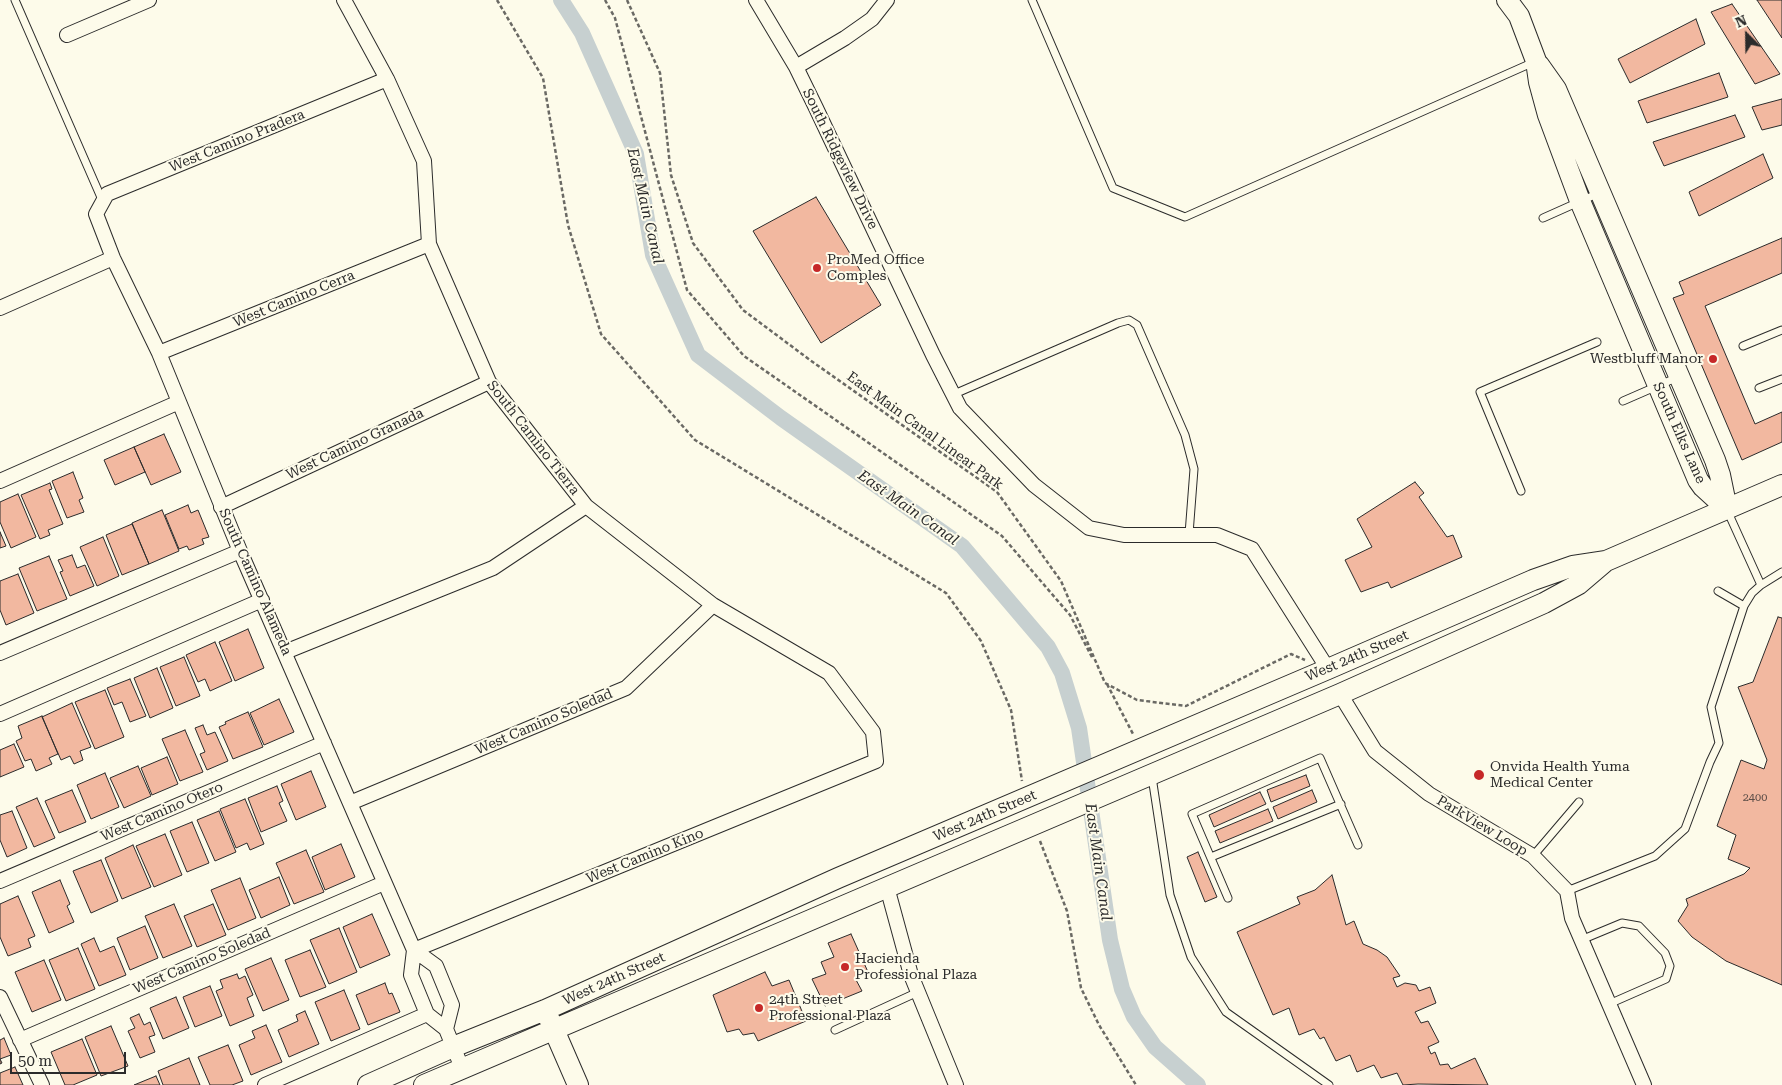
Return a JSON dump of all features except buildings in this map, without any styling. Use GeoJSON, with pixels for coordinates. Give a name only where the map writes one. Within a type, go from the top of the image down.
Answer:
{"type":"FeatureCollection","features":[{"type":"Feature","properties":{"kind":"main road","name":"South Elks Lane"},"geometry":{"type":"LineString","coordinates":[[1507,0],[1519,16],[1536,61],[1543,101],[1580,201],[1698,480],[1703,488],[1726,509]]}},
{"type":"Feature","properties":{"kind":"main road","name":"South Elks Lane"},"geometry":{"type":"LineString","coordinates":[[1536,61],[1556,89],[1715,460],[1720,475],[1726,509]]}},
{"type":"Feature","properties":{"kind":"main road","name":"West 24th Street"},"geometry":{"type":"LineString","coordinates":[[368,1085],[450,1038],[545,1010],[838,878],[1532,580],[1573,566],[1606,561],[1782,485]]}},
{"type":"Feature","properties":{"kind":"main road","name":"West 24th Street"},"geometry":{"type":"LineString","coordinates":[[424,1085],[1340,694],[1550,600],[1579,584],[1606,561]]}},
{"type":"Feature","properties":{"kind":"main road"},"geometry":{"type":"LineString","coordinates":[[1328,669],[1340,694]]}},
{"type":"Feature","properties":{"kind":"main road"},"geometry":{"type":"LineString","coordinates":[[887,887],[888,873],[896,866],[965,835],[984,816]]}},
{"type":"Feature","properties":{"kind":"main road"},"geometry":{"type":"LineString","coordinates":[[545,1010],[578,1085]]}},
{"type":"Feature","properties":{"kind":"street"},"geometry":{"type":"LineString","coordinates":[[67,35],[149,0]]}},
{"type":"Feature","properties":{"kind":"street","name":"South Camino Tierra"},"geometry":{"type":"LineString","coordinates":[[344,0],[387,79],[424,161],[429,244],[489,382],[586,506],[713,605],[829,673],[873,732],[876,761]]}},
{"type":"Feature","properties":{"kind":"street","name":"South Ridgeview Drive"},"geometry":{"type":"LineString","coordinates":[[756,0],[796,67],[952,395],[960,408],[1034,485],[1089,528],[1124,535],[1217,535],[1252,549],[1328,669]]}},
{"type":"Feature","properties":{"kind":"street"},"geometry":{"type":"LineString","coordinates":[[796,67],[845,38],[872,19],[888,0]]}},
{"type":"Feature","properties":{"kind":"street","name":"West Camino Pradera"},"geometry":{"type":"LineString","coordinates":[[100,208],[107,194],[387,79]]}},
{"type":"Feature","properties":{"kind":"street","name":"South Camino Alameda"},"geometry":{"type":"LineString","coordinates":[[100,208],[114,258],[159,353],[240,551],[414,950]]}},
{"type":"Feature","properties":{"kind":"street","name":"West Camino Cerra"},"geometry":{"type":"LineString","coordinates":[[159,353],[429,244]]}},
{"type":"Feature","properties":{"kind":"street"},"geometry":{"type":"LineString","coordinates":[[0,308],[114,258]]}},
{"type":"Feature","properties":{"kind":"street","name":"West Camino Granada"},"geometry":{"type":"LineString","coordinates":[[222,506],[489,382]]}},
{"type":"Feature","properties":{"kind":"street"},"geometry":{"type":"LineString","coordinates":[[0,481],[179,402]]}},
{"type":"Feature","properties":{"kind":"street"},"geometry":{"type":"LineString","coordinates":[[285,652],[493,568],[586,506]]}},
{"type":"Feature","properties":{"kind":"street"},"geometry":{"type":"LineString","coordinates":[[0,653],[240,551]]}},
{"type":"Feature","properties":{"kind":"street"},"geometry":{"type":"LineString","coordinates":[[0,714],[262,600]]}},
{"type":"Feature","properties":{"kind":"street","name":"West Camino Soledad"},"geometry":{"type":"LineString","coordinates":[[350,803],[626,688],[713,605]]}},
{"type":"Feature","properties":{"kind":"street","name":"ParkView Loop"},"geometry":{"type":"LineString","coordinates":[[1340,694],[1374,751],[1429,794],[1534,856],[1567,891]]}},
{"type":"Feature","properties":{"kind":"street","name":"West Camino Otero"},"geometry":{"type":"LineString","coordinates":[[0,881],[324,743]]}},
{"type":"Feature","properties":{"kind":"street","name":"West Camino Kino"},"geometry":{"type":"LineString","coordinates":[[414,950],[876,761]]}},
{"type":"Feature","properties":{"kind":"street","name":"West Camino Soledad"},"geometry":{"type":"LineString","coordinates":[[20,1040],[384,882]]}},
{"type":"Feature","properties":{"kind":"street"},"geometry":{"type":"LineString","coordinates":[[887,887],[911,975],[956,1085]]}},
{"type":"Feature","properties":{"kind":"street"},"geometry":{"type":"LineString","coordinates":[[1567,891],[1572,918],[1644,1085]]}},
{"type":"Feature","properties":{"kind":"street"},"geometry":{"type":"LineString","coordinates":[[450,1038],[452,1005],[436,966],[414,950],[411,975],[427,1014],[450,1038],[462,1068]]}},
{"type":"Feature","properties":{"kind":"street"},"geometry":{"type":"LineString","coordinates":[[0,997],[42,1085]]}},
{"type":"Feature","properties":{"kind":"street"},"geometry":{"type":"LineString","coordinates":[[265,1085],[427,1014]]}},
{"type":"Feature","properties":{"kind":"lane"},"geometry":{"type":"LineString","coordinates":[[15,0],[100,208]]}},
{"type":"Feature","properties":{"kind":"lane"},"geometry":{"type":"LineString","coordinates":[[1032,0],[1113,188],[1185,217],[1536,61]]}},
{"type":"Feature","properties":{"kind":"lane"},"geometry":{"type":"LineString","coordinates":[[1543,218],[1600,192]]}},
{"type":"Feature","properties":{"kind":"lane"},"geometry":{"type":"LineString","coordinates":[[952,395],[1118,323],[1129,320],[1137,325],[1186,435],[1194,469],[1189,534]]}},
{"type":"Feature","properties":{"kind":"lane"},"geometry":{"type":"LineString","coordinates":[[1743,346],[1782,330]]}},
{"type":"Feature","properties":{"kind":"lane"},"geometry":{"type":"LineString","coordinates":[[1521,492],[1480,392],[1597,342]]}},
{"type":"Feature","properties":{"kind":"lane"},"geometry":{"type":"LineString","coordinates":[[1623,401],[1679,377]]}},
{"type":"Feature","properties":{"kind":"lane"},"geometry":{"type":"LineString","coordinates":[[1760,388],[1782,379]]}},
{"type":"Feature","properties":{"kind":"lane"},"geometry":{"type":"LineString","coordinates":[[1726,509],[1761,584]]}},
{"type":"Feature","properties":{"kind":"lane"},"geometry":{"type":"LineString","coordinates":[[1567,891],[1655,856],[1685,829],[1719,743],[1712,707],[1744,606],[1752,593],[1761,584],[1782,572]]}},
{"type":"Feature","properties":{"kind":"lane"},"geometry":{"type":"LineString","coordinates":[[1718,591],[1744,606]]}},
{"type":"Feature","properties":{"kind":"lane"},"geometry":{"type":"LineString","coordinates":[[1228,898],[1192,814],[1320,758],[1358,844]]}},
{"type":"Feature","properties":{"kind":"lane"},"geometry":{"type":"LineString","coordinates":[[1152,774],[1170,895],[1191,957],[1226,1012],[1329,1085]]}},
{"type":"Feature","properties":{"kind":"lane"},"geometry":{"type":"LineString","coordinates":[[1534,856],[1579,802]]}},
{"type":"Feature","properties":{"kind":"lane"},"geometry":{"type":"LineString","coordinates":[[1211,857],[1341,804]]}},
{"type":"Feature","properties":{"kind":"lane"},"geometry":{"type":"LineString","coordinates":[[1581,940],[1622,923],[1639,926],[1665,953],[1670,966],[1666,978],[1609,1004]]}},
{"type":"Feature","properties":{"kind":"lane"},"geometry":{"type":"LineString","coordinates":[[835,1030],[918,992]]}},
{"type":"Feature","properties":{"kind":"path"},"geometry":{"type":"LineString","coordinates":[[497,0],[543,78],[568,226],[600,334],[695,440],[946,593],[981,641],[1011,710],[1025,798]]}},
{"type":"Feature","properties":{"kind":"path"},"geometry":{"type":"LineString","coordinates":[[605,0],[615,18],[629,67],[687,290],[744,356],[1002,536],[1070,615],[1140,748]]}},
{"type":"Feature","properties":{"kind":"path","name":"East Main Canal Linear Park"},"geometry":{"type":"LineString","coordinates":[[627,0],[660,73],[672,175],[693,243],[743,310],[810,360],[997,492],[1061,580],[1105,683],[1137,700],[1186,706],[1291,654],[1328,669]]}},
{"type":"Feature","properties":{"kind":"path"},"geometry":{"type":"LineString","coordinates":[[1034,824],[1067,910],[1081,988],[1099,1025],[1136,1085]]}},
{"type":"Feature","properties":{"kind":"waterway","name":"East Main Canal"},"geometry":{"type":"LineString","coordinates":[[561,0],[582,33],[636,154],[653,255],[698,355],[781,418],[962,546],[1048,647],[1062,673],[1079,728],[1110,940],[1122,989],[1134,1017],[1155,1047],[1198,1085]]}},
{"type":"Feature","properties":{"kind":"place","name":"ProMed Office Comples"},"geometry":{"type":"Point","coordinates":[817,268]}},
{"type":"Feature","properties":{"kind":"place","name":"Westbluff Manor"},"geometry":{"type":"Point","coordinates":[1713,359]}},
{"type":"Feature","properties":{"kind":"place","name":"Onvida Health Yuma Medical Center"},"geometry":{"type":"Point","coordinates":[1479,775]}},
{"type":"Feature","properties":{"kind":"place","name":"Hacienda Professional Plaza"},"geometry":{"type":"Point","coordinates":[845,967]}},
{"type":"Feature","properties":{"kind":"place","name":"24th Street Professional Plaza"},"geometry":{"type":"Point","coordinates":[759,1008]}}]}
